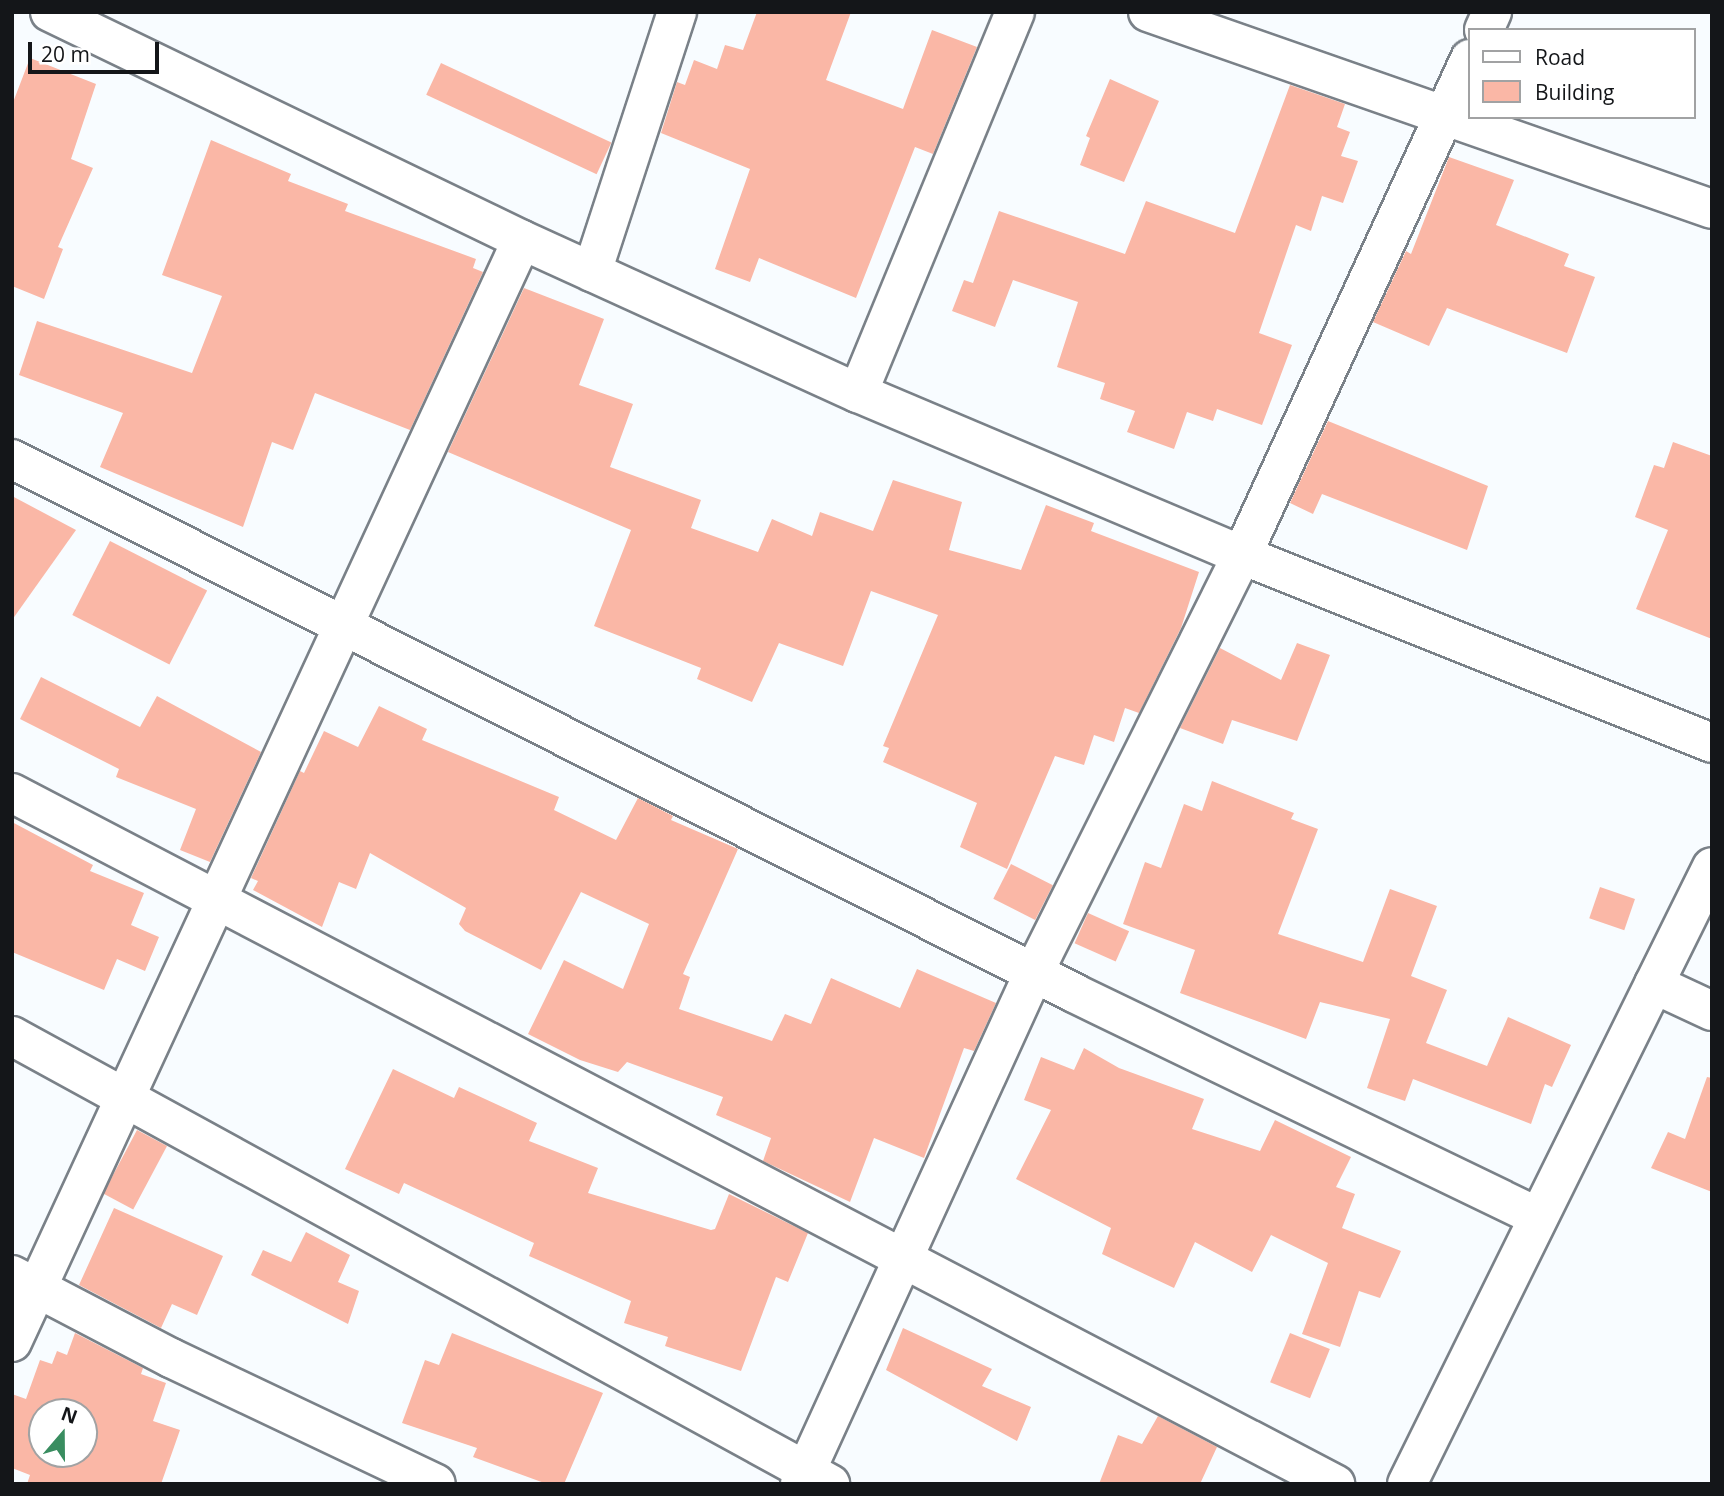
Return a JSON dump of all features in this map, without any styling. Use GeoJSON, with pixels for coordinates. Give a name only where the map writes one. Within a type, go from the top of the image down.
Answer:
{"type":"FeatureCollection","features":[{"type":"Feature","properties":{"kind":"street"},"geometry":{"type":"LineString","coordinates":[[50,12],[522,240],[858,393],[1242,555],[1712,743]]}},
{"type":"Feature","properties":{"kind":"street"},"geometry":{"type":"LineString","coordinates":[[592,272],[677,12]]}},
{"type":"Feature","properties":{"kind":"street"},"geometry":{"type":"LineString","coordinates":[[858,393],[1015,12]]}},
{"type":"Feature","properties":{"kind":"street"},"geometry":{"type":"LineString","coordinates":[[1148,12],[1712,209]]}},
{"type":"Feature","properties":{"kind":"street"},"geometry":{"type":"LineString","coordinates":[[1485,28],[1492,12]]}},
{"type":"Feature","properties":{"kind":"street"},"geometry":{"type":"LineString","coordinates":[[12,1036],[127,1097],[812,1480],[902,1258],[1035,970],[1242,555],[1468,63]]}},
{"type":"Feature","properties":{"kind":"street"},"geometry":{"type":"LineString","coordinates":[[12,1342],[25,1282],[127,1097],[522,240]]}},
{"type":"Feature","properties":{"kind":"street"},"geometry":{"type":"LineString","coordinates":[[12,459],[1035,970],[1536,1216]]}},
{"type":"Feature","properties":{"kind":"street"},"geometry":{"type":"LineString","coordinates":[[12,793],[1335,1484]]}},
{"type":"Feature","properties":{"kind":"street"},"geometry":{"type":"LineString","coordinates":[[1407,1484],[1536,1216],[1712,867]]}},
{"type":"Feature","properties":{"kind":"street"},"geometry":{"type":"LineString","coordinates":[[1654,985],[1712,1011]]}},
{"type":"Feature","properties":{"kind":"street"},"geometry":{"type":"LineString","coordinates":[[25,1282],[171,1358],[436,1484]]}},
{"type":"Feature","properties":{"kind":"building"},"geometry":{"type":"Polygon","coordinates":[[[757,12],[851,12],[826,80],[903,109],[932,30],[977,47],[933,154],[915,147],[856,298],[759,258],[750,282],[715,269],[750,169],[661,133],[677,82],[685,85],[694,60],[717,69],[725,45],[743,50],[757,12]]]}},
{"type":"Feature","properties":{"kind":"building"},"geometry":{"type":"Polygon","coordinates":[[[30,58],[96,84],[71,159],[93,168],[58,247],[63,249],[44,299],[12,286],[12,105],[30,58]]]}},
{"type":"Feature","properties":{"kind":"building"},"geometry":{"type":"Polygon","coordinates":[[[441,63],[611,142],[597,174],[426,95],[441,63]]]}},
{"type":"Feature","properties":{"kind":"building"},"geometry":{"type":"Polygon","coordinates":[[[1110,79],[1159,101],[1124,182],[1080,165],[1090,138],[1086,136],[1110,79]]]}},
{"type":"Feature","properties":{"kind":"building"},"geometry":{"type":"Polygon","coordinates":[[[1290,85],[1345,104],[1337,127],[1350,132],[1341,156],[1358,161],[1343,203],[1322,196],[1311,231],[1296,225],[1259,333],[1292,345],[1262,425],[1217,409],[1213,421],[1187,412],[1174,449],[1127,432],[1135,411],[1100,399],[1105,383],[1057,367],[1078,302],[1013,280],[995,327],[952,311],[964,280],[973,283],[999,211],[1125,254],[1146,201],[1235,233],[1290,85]]]}},
{"type":"Feature","properties":{"kind":"building"},"geometry":{"type":"Polygon","coordinates":[[[211,140],[291,174],[288,181],[348,204],[345,211],[476,259],[473,268],[483,272],[410,430],[315,393],[293,450],[272,442],[243,527],[100,467],[123,413],[19,375],[37,321],[192,373],[222,296],[162,275],[211,140]]]}},
{"type":"Feature","properties":{"kind":"building"},"geometry":{"type":"Polygon","coordinates":[[[1449,157],[1514,180],[1496,225],[1569,254],[1564,266],[1595,277],[1567,353],[1447,308],[1429,346],[1373,322],[1406,251],[1411,254],[1449,157]]]}},
{"type":"Feature","properties":{"kind":"building"},"geometry":{"type":"Polygon","coordinates":[[[524,288],[604,319],[579,385],[633,404],[610,467],[701,500],[691,528],[758,552],[772,519],[812,536],[820,512],[873,531],[893,480],[962,502],[949,550],[1021,570],[1046,505],[1094,523],[1091,531],[1199,572],[1181,628],[1139,713],[1125,708],[1114,742],[1094,735],[1084,765],[1055,756],[1007,869],[960,847],[977,803],[883,762],[889,748],[883,746],[938,615],[871,591],[843,666],[779,643],[752,702],[697,679],[701,668],[594,626],[631,530],[448,452],[524,288]]]}},
{"type":"Feature","properties":{"kind":"building"},"geometry":{"type":"Polygon","coordinates":[[[1328,421],[1488,486],[1467,550],[1322,494],[1313,514],[1290,503],[1328,421]]]}},
{"type":"Feature","properties":{"kind":"building"},"geometry":{"type":"Polygon","coordinates":[[[1673,442],[1712,456],[1712,639],[1636,609],[1668,530],[1635,517],[1654,465],[1664,468],[1673,442]]]}},
{"type":"Feature","properties":{"kind":"building"},"geometry":{"type":"Polygon","coordinates":[[[12,496],[76,530],[12,620],[12,496]]]}},
{"type":"Feature","properties":{"kind":"building"},"geometry":{"type":"Polygon","coordinates":[[[110,541],[207,590],[169,664],[72,615],[110,541]]]}},
{"type":"Feature","properties":{"kind":"building"},"geometry":{"type":"Polygon","coordinates":[[[1297,643],[1330,655],[1297,741],[1232,720],[1223,744],[1180,728],[1220,648],[1281,680],[1297,643]]]}},
{"type":"Feature","properties":{"kind":"building"},"geometry":{"type":"Polygon","coordinates":[[[41,677],[140,727],[157,696],[261,752],[210,862],[180,850],[196,809],[116,777],[119,769],[20,719],[41,677]]]}},
{"type":"Feature","properties":{"kind":"building"},"geometry":{"type":"Polygon","coordinates":[[[379,706],[427,729],[422,740],[559,797],[554,810],[616,840],[638,798],[673,816],[671,820],[738,849],[683,974],[690,977],[679,1009],[772,1041],[785,1014],[811,1024],[831,978],[900,1008],[917,969],[996,1003],[974,1051],[964,1048],[924,1158],[874,1138],[850,1202],[763,1161],[771,1138],[716,1115],[723,1097],[627,1062],[618,1072],[580,1060],[528,1034],[564,960],[623,989],[649,924],[581,892],[541,970],[465,931],[459,924],[466,908],[370,853],[356,889],[339,882],[322,927],[253,890],[258,881],[251,878],[300,771],[304,773],[324,731],[358,747],[379,706]]]}},
{"type":"Feature","properties":{"kind":"building"},"geometry":{"type":"Polygon","coordinates":[[[1212,781],[1294,813],[1291,819],[1318,829],[1278,934],[1363,962],[1390,889],[1437,906],[1411,976],[1447,990],[1426,1043],[1487,1066],[1508,1017],[1571,1045],[1552,1087],[1545,1084],[1531,1124],[1413,1079],[1405,1101],[1367,1088],[1390,1019],[1320,1002],[1306,1039],[1180,993],[1195,950],[1123,924],[1145,862],[1161,868],[1184,804],[1202,811],[1212,781]]]}},
{"type":"Feature","properties":{"kind":"building"},"geometry":{"type":"Polygon","coordinates":[[[12,822],[93,865],[90,871],[144,893],[131,925],[159,937],[145,971],[117,959],[104,990],[12,952],[12,822]]]}},
{"type":"Feature","properties":{"kind":"building"},"geometry":{"type":"Polygon","coordinates":[[[1011,864],[1053,885],[1035,920],[993,899],[1011,864]]]}},
{"type":"Feature","properties":{"kind":"building"},"geometry":{"type":"Polygon","coordinates":[[[1600,887],[1635,899],[1624,930],[1589,918],[1600,887]]]}},
{"type":"Feature","properties":{"kind":"building"},"geometry":{"type":"Polygon","coordinates":[[[1088,913],[1129,931],[1116,961],[1075,943],[1088,913]]]}},
{"type":"Feature","properties":{"kind":"building"},"geometry":{"type":"Polygon","coordinates":[[[1084,1048],[1119,1068],[1204,1099],[1192,1129],[1260,1151],[1275,1120],[1351,1157],[1336,1187],[1355,1194],[1342,1228],[1401,1251],[1380,1298],[1359,1291],[1340,1347],[1302,1334],[1328,1263],[1271,1235],[1252,1272],[1195,1242],[1174,1288],[1102,1254],[1111,1228],[1016,1179],[1051,1110],[1024,1100],[1041,1057],[1074,1070],[1084,1048]]]}},
{"type":"Feature","properties":{"kind":"building"},"geometry":{"type":"Polygon","coordinates":[[[393,1069],[454,1098],[459,1087],[537,1123],[529,1141],[598,1168],[588,1193],[711,1230],[715,1229],[729,1194],[808,1233],[788,1282],[776,1277],[741,1371],[665,1346],[668,1337],[624,1323],[631,1301],[529,1256],[534,1243],[404,1183],[399,1194],[345,1169],[393,1069]]]}},
{"type":"Feature","properties":{"kind":"building"},"geometry":{"type":"Polygon","coordinates":[[[1707,1077],[1712,1078],[1712,1192],[1651,1168],[1668,1132],[1685,1139],[1707,1077]]]}},
{"type":"Feature","properties":{"kind":"building"},"geometry":{"type":"Polygon","coordinates":[[[137,1130],[167,1146],[133,1210],[103,1194],[137,1130]]]}},
{"type":"Feature","properties":{"kind":"building"},"geometry":{"type":"Polygon","coordinates":[[[114,1208],[223,1256],[197,1315],[172,1304],[161,1328],[79,1285],[114,1208]]]}},
{"type":"Feature","properties":{"kind":"building"},"geometry":{"type":"Polygon","coordinates":[[[306,1232],[350,1255],[338,1282],[359,1291],[348,1324],[251,1275],[263,1250],[291,1262],[306,1232]]]}},
{"type":"Feature","properties":{"kind":"building"},"geometry":{"type":"Polygon","coordinates":[[[903,1328],[992,1369],[982,1386],[1031,1407],[1017,1441],[886,1370],[903,1328]]]}},
{"type":"Feature","properties":{"kind":"building"},"geometry":{"type":"Polygon","coordinates":[[[75,1333],[143,1368],[141,1374],[166,1383],[153,1421],[180,1430],[161,1484],[27,1484],[30,1475],[12,1468],[12,1394],[26,1399],[40,1360],[52,1364],[57,1351],[67,1355],[75,1333]]]}},
{"type":"Feature","properties":{"kind":"building"},"geometry":{"type":"Polygon","coordinates":[[[452,1333],[603,1393],[564,1484],[547,1484],[473,1457],[477,1448],[402,1423],[425,1360],[439,1365],[452,1333]]]}},
{"type":"Feature","properties":{"kind":"building"},"geometry":{"type":"Polygon","coordinates":[[[1290,1333],[1330,1349],[1310,1398],[1270,1382],[1290,1333]]]}},
{"type":"Feature","properties":{"kind":"building"},"geometry":{"type":"Polygon","coordinates":[[[1158,1416],[1217,1447],[1200,1484],[1099,1484],[1118,1435],[1142,1444],[1158,1416]]]}}]}
